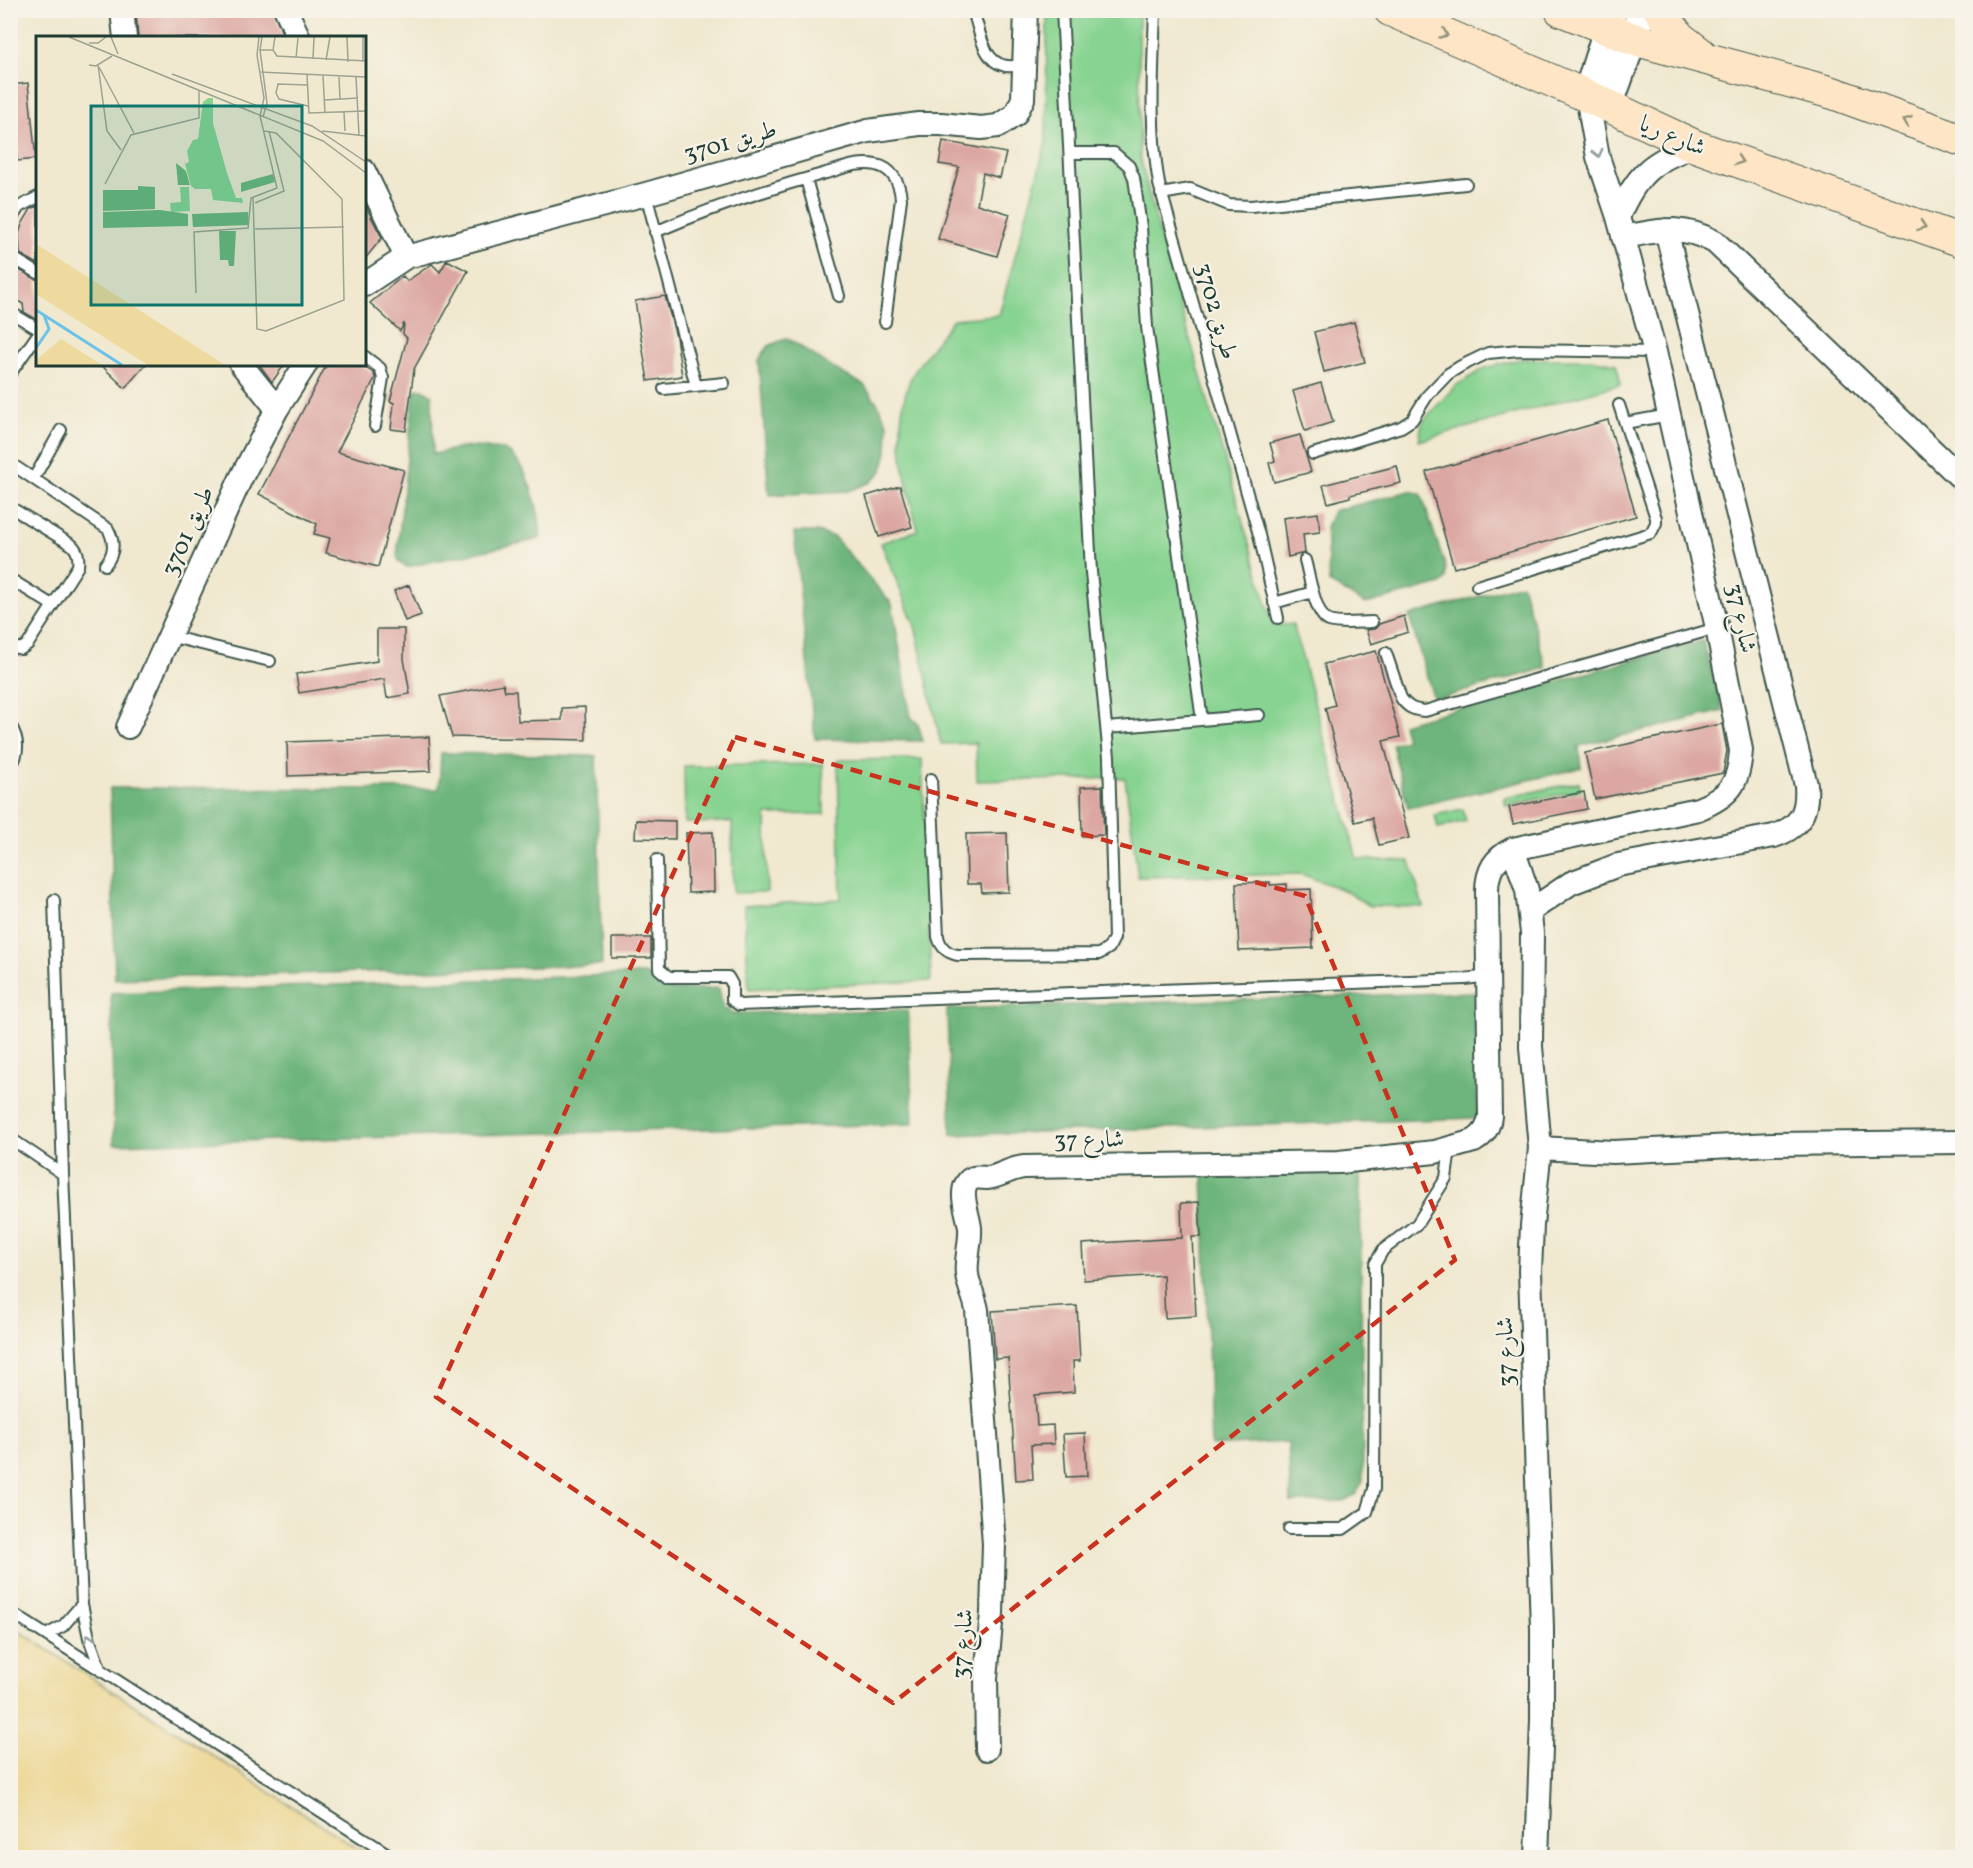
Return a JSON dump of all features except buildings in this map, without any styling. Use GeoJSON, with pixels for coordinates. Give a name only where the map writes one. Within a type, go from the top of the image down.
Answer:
{"type":"FeatureCollection","features":[{"type":"Feature","properties":{"kind":"main road","name":"شارع ريا"},"geometry":{"type":"LineString","coordinates":[[1390,10],[1695,146],[1962,241]]}},
{"type":"Feature","properties":{"kind":"main road"},"geometry":{"type":"LineString","coordinates":[[1561,10],[1624,22],[1726,65],[1833,93],[1962,140]]}},
{"type":"Feature","properties":{"kind":"main road"},"geometry":{"type":"LineString","coordinates":[[1660,10],[1679,37],[1692,49],[1726,65]]}},
{"type":"Feature","properties":{"kind":"street"},"geometry":{"type":"LineString","coordinates":[[122,10],[125,36]]}},
{"type":"Feature","properties":{"kind":"street"},"geometry":{"type":"LineString","coordinates":[[286,10],[298,36]]}},
{"type":"Feature","properties":{"kind":"street","name":"طريق 3701"},"geometry":{"type":"LineString","coordinates":[[366,284],[406,257],[646,194],[868,131],[918,124],[981,128],[999,126],[1015,115],[1023,99],[1026,10]]}},
{"type":"Feature","properties":{"kind":"street"},"geometry":{"type":"LineString","coordinates":[[1597,101],[1624,22]]}},
{"type":"Feature","properties":{"kind":"street","name":"شارع 37"},"geometry":{"type":"LineString","coordinates":[[987,1749],[986,1677],[994,1544],[978,1310],[966,1274],[970,1228],[964,1195],[966,1183],[970,1179],[994,1176],[1024,1167],[1339,1162],[1395,1157],[1450,1148],[1479,1138],[1489,1122],[1487,880],[1496,861],[1514,849],[1698,809],[1716,802],[1731,788],[1739,770],[1741,750],[1717,628],[1655,352],[1598,157],[1597,101]]}},
{"type":"Feature","properties":{"kind":"street"},"geometry":{"type":"LineString","coordinates":[[1695,146],[1669,155],[1646,170],[1629,192],[1620,227],[1697,232],[1715,242],[1962,479]]}},
{"type":"Feature","properties":{"kind":"street"},"geometry":{"type":"LineString","coordinates":[[366,175],[406,257]]}},
{"type":"Feature","properties":{"kind":"street"},"geometry":{"type":"LineString","coordinates":[[1530,911],[1572,883],[1618,865],[1786,832],[1800,818],[1807,799],[1806,785],[1666,230]]}},
{"type":"Feature","properties":{"kind":"street"},"geometry":{"type":"LineString","coordinates":[[243,366],[277,410]]}},
{"type":"Feature","properties":{"kind":"street","name":"طريق 3701"},"geometry":{"type":"LineString","coordinates":[[128,727],[241,478],[277,410],[305,366]]}},
{"type":"Feature","properties":{"kind":"street","name":"شارع 37"},"geometry":{"type":"LineString","coordinates":[[1514,849],[1530,911],[1531,1047],[1540,1148],[1530,1271],[1542,1628],[1542,1720],[1537,1857]]}},
{"type":"Feature","properties":{"kind":"street"},"geometry":{"type":"LineString","coordinates":[[1540,1148],[1614,1152],[1772,1144],[1962,1142]]}},
{"type":"Feature","properties":{"kind":"lane"},"geometry":{"type":"LineString","coordinates":[[973,10],[987,53],[992,60],[1006,67],[1024,64]]}},
{"type":"Feature","properties":{"kind":"lane"},"geometry":{"type":"LineString","coordinates":[[931,779],[938,937],[939,944],[944,950],[958,955],[1098,954],[1109,948],[1114,938],[1107,728],[1091,572],[1062,10]]}},
{"type":"Feature","properties":{"kind":"lane","name":"طريق 3702"},"geometry":{"type":"LineString","coordinates":[[1155,10],[1151,119],[1155,163],[1161,194],[1259,535],[1278,618]]}},
{"type":"Feature","properties":{"kind":"lane"},"geometry":{"type":"LineString","coordinates":[[1070,153],[1114,153],[1125,160],[1132,172],[1141,227],[1147,327],[1202,720]]}},
{"type":"Feature","properties":{"kind":"lane"},"geometry":{"type":"LineString","coordinates":[[655,232],[704,211],[806,179],[865,164],[881,166],[894,176],[901,199],[885,322]]}},
{"type":"Feature","properties":{"kind":"lane"},"geometry":{"type":"LineString","coordinates":[[806,179],[840,296]]}},
{"type":"Feature","properties":{"kind":"lane"},"geometry":{"type":"LineString","coordinates":[[1161,194],[1190,189],[1229,205],[1251,206],[1466,184]]}},
{"type":"Feature","properties":{"kind":"lane"},"geometry":{"type":"LineString","coordinates":[[646,194],[696,386]]}},
{"type":"Feature","properties":{"kind":"lane"},"geometry":{"type":"LineString","coordinates":[[10,221],[20,207],[36,198]]}},
{"type":"Feature","properties":{"kind":"lane"},"geometry":{"type":"LineString","coordinates":[[10,256],[36,272]]}},
{"type":"Feature","properties":{"kind":"lane"},"geometry":{"type":"LineString","coordinates":[[10,312],[36,328]]}},
{"type":"Feature","properties":{"kind":"lane"},"geometry":{"type":"LineString","coordinates":[[10,374],[36,337]]}},
{"type":"Feature","properties":{"kind":"lane"},"geometry":{"type":"LineString","coordinates":[[1313,454],[1395,430],[1407,424],[1427,396],[1448,374],[1488,353],[1519,350],[1655,352]]}},
{"type":"Feature","properties":{"kind":"lane"},"geometry":{"type":"LineString","coordinates":[[366,358],[380,368],[383,378],[375,426]]}},
{"type":"Feature","properties":{"kind":"lane"},"geometry":{"type":"LineString","coordinates":[[664,389],[724,383]]}},
{"type":"Feature","properties":{"kind":"lane"},"geometry":{"type":"LineString","coordinates":[[1477,586],[1652,533],[1656,518],[1619,405]]}},
{"type":"Feature","properties":{"kind":"lane"},"geometry":{"type":"LineString","coordinates":[[1625,423],[1669,415]]}},
{"type":"Feature","properties":{"kind":"lane"},"geometry":{"type":"LineString","coordinates":[[34,478],[62,430]]}},
{"type":"Feature","properties":{"kind":"lane"},"geometry":{"type":"LineString","coordinates":[[10,463],[108,529],[114,545],[110,559],[105,565]]}},
{"type":"Feature","properties":{"kind":"lane"},"geometry":{"type":"LineString","coordinates":[[10,507],[72,545],[78,554],[78,566],[25,647],[17,649],[10,646]]}},
{"type":"Feature","properties":{"kind":"lane"},"geometry":{"type":"LineString","coordinates":[[1305,560],[1321,615],[1329,621],[1372,622]]}},
{"type":"Feature","properties":{"kind":"lane"},"geometry":{"type":"LineString","coordinates":[[10,579],[52,605]]}},
{"type":"Feature","properties":{"kind":"lane"},"geometry":{"type":"LineString","coordinates":[[1274,603],[1313,592]]}},
{"type":"Feature","properties":{"kind":"lane"},"geometry":{"type":"LineString","coordinates":[[1386,653],[1401,698],[1410,708],[1425,711],[1717,628]]}},
{"type":"Feature","properties":{"kind":"lane"},"geometry":{"type":"LineString","coordinates":[[169,636],[270,662]]}},
{"type":"Feature","properties":{"kind":"lane"},"geometry":{"type":"LineString","coordinates":[[1107,728],[1259,715]]}},
{"type":"Feature","properties":{"kind":"lane"},"geometry":{"type":"LineString","coordinates":[[10,725],[18,744],[17,753],[10,768]]}},
{"type":"Feature","properties":{"kind":"lane"},"geometry":{"type":"LineString","coordinates":[[657,860],[658,969],[669,977],[728,977],[732,984],[732,1000],[739,1005],[1465,979],[1489,976]]}},
{"type":"Feature","properties":{"kind":"lane"},"geometry":{"type":"LineString","coordinates":[[54,900],[63,1174],[82,1604],[89,1638],[101,1671]]}},
{"type":"Feature","properties":{"kind":"lane"},"geometry":{"type":"LineString","coordinates":[[10,1138],[63,1174]]}},
{"type":"Feature","properties":{"kind":"lane"},"geometry":{"type":"LineString","coordinates":[[10,1151],[26,1148]]}},
{"type":"Feature","properties":{"kind":"lane"},"geometry":{"type":"LineString","coordinates":[[1289,1529],[1343,1529],[1367,1512],[1374,1489],[1375,1264],[1383,1250],[1418,1224],[1446,1178],[1450,1148]]}},
{"type":"Feature","properties":{"kind":"lane"},"geometry":{"type":"LineString","coordinates":[[46,1635],[63,1626],[82,1604]]}},
{"type":"Feature","properties":{"kind":"lane"},"geometry":{"type":"LineString","coordinates":[[10,1612],[394,1857]]}},
{"type":"Feature","properties":{"kind":"highlighted area"},"geometry":{"type":"Polygon","coordinates":[[[735,737],[1305,896],[1455,1260],[893,1703],[436,1397],[735,737]]]}},
{"type":"Feature","properties":{"kind":"green space"},"geometry":{"type":"Polygon","coordinates":[[[1047,11],[1139,11],[1140,158],[1159,232],[1273,626],[1293,624],[1357,859],[1410,861],[1423,907],[1369,906],[1346,891],[1301,874],[1138,877],[1125,778],[977,781],[976,743],[941,744],[915,626],[881,543],[918,530],[905,474],[901,436],[904,399],[913,373],[953,319],[999,315],[1046,143],[1047,11]]]}},
{"type":"Feature","properties":{"kind":"green space"},"geometry":{"type":"Polygon","coordinates":[[[787,338],[831,367],[864,385],[878,404],[888,425],[887,452],[882,471],[871,482],[849,491],[769,495],[759,360],[768,346],[787,338]]]}},
{"type":"Feature","properties":{"kind":"green space"},"geometry":{"type":"Polygon","coordinates":[[[1521,359],[1590,359],[1616,364],[1621,384],[1419,441],[1422,422],[1455,386],[1485,368],[1521,359]]]}},
{"type":"Feature","properties":{"kind":"green space"},"geometry":{"type":"Polygon","coordinates":[[[417,389],[423,389],[432,395],[433,454],[476,447],[503,450],[514,457],[521,466],[532,491],[539,518],[540,539],[407,567],[400,563],[397,556],[414,392],[417,389]]]}},
{"type":"Feature","properties":{"kind":"green space"},"geometry":{"type":"Polygon","coordinates":[[[1410,491],[1421,494],[1446,568],[1446,579],[1441,584],[1366,604],[1329,583],[1326,527],[1333,511],[1410,491]]]}},
{"type":"Feature","properties":{"kind":"green space"},"geometry":{"type":"Polygon","coordinates":[[[794,532],[817,532],[834,537],[892,604],[911,717],[918,724],[923,741],[815,739],[794,532]]]}},
{"type":"Feature","properties":{"kind":"green space"},"geometry":{"type":"Polygon","coordinates":[[[1522,584],[1546,668],[1434,700],[1409,616],[1522,584]]]}},
{"type":"Feature","properties":{"kind":"green space"},"geometry":{"type":"Polygon","coordinates":[[[1703,641],[1723,711],[1579,746],[1581,768],[1408,808],[1392,744],[1406,740],[1402,724],[1703,641]]]}},
{"type":"Feature","properties":{"kind":"green space"},"geometry":{"type":"Polygon","coordinates":[[[441,753],[596,756],[602,965],[115,979],[110,788],[439,789],[441,753]]]}},
{"type":"Feature","properties":{"kind":"green space"},"geometry":{"type":"Polygon","coordinates":[[[922,759],[931,981],[749,989],[744,906],[841,899],[838,760],[922,759]]]}},
{"type":"Feature","properties":{"kind":"green space"},"geometry":{"type":"Polygon","coordinates":[[[823,764],[824,814],[766,815],[767,892],[733,893],[732,822],[685,823],[684,766],[823,764]]]}},
{"type":"Feature","properties":{"kind":"green space"},"geometry":{"type":"Polygon","coordinates":[[[1579,782],[1581,790],[1506,806],[1504,798],[1579,782]]]}},
{"type":"Feature","properties":{"kind":"green space"},"geometry":{"type":"Polygon","coordinates":[[[1463,809],[1466,821],[1438,828],[1435,815],[1463,809]]]}},
{"type":"Feature","properties":{"kind":"green space"},"geometry":{"type":"Polygon","coordinates":[[[644,974],[673,990],[719,988],[723,1007],[732,1013],[908,1010],[913,1124],[114,1144],[111,993],[644,974]]]}},
{"type":"Feature","properties":{"kind":"green space"},"geometry":{"type":"Polygon","coordinates":[[[1474,992],[1478,1118],[951,1135],[947,1009],[1474,992]]]}},
{"type":"Feature","properties":{"kind":"green space"},"geometry":{"type":"Polygon","coordinates":[[[1360,1173],[1363,1481],[1356,1494],[1344,1501],[1291,1502],[1288,1442],[1211,1446],[1203,1174],[1360,1173]]]}},
{"type":"Feature","properties":{"kind":"sand"},"geometry":{"type":"Polygon","coordinates":[[[11,1626],[371,1857],[11,1857],[11,1626]]]}}]}
